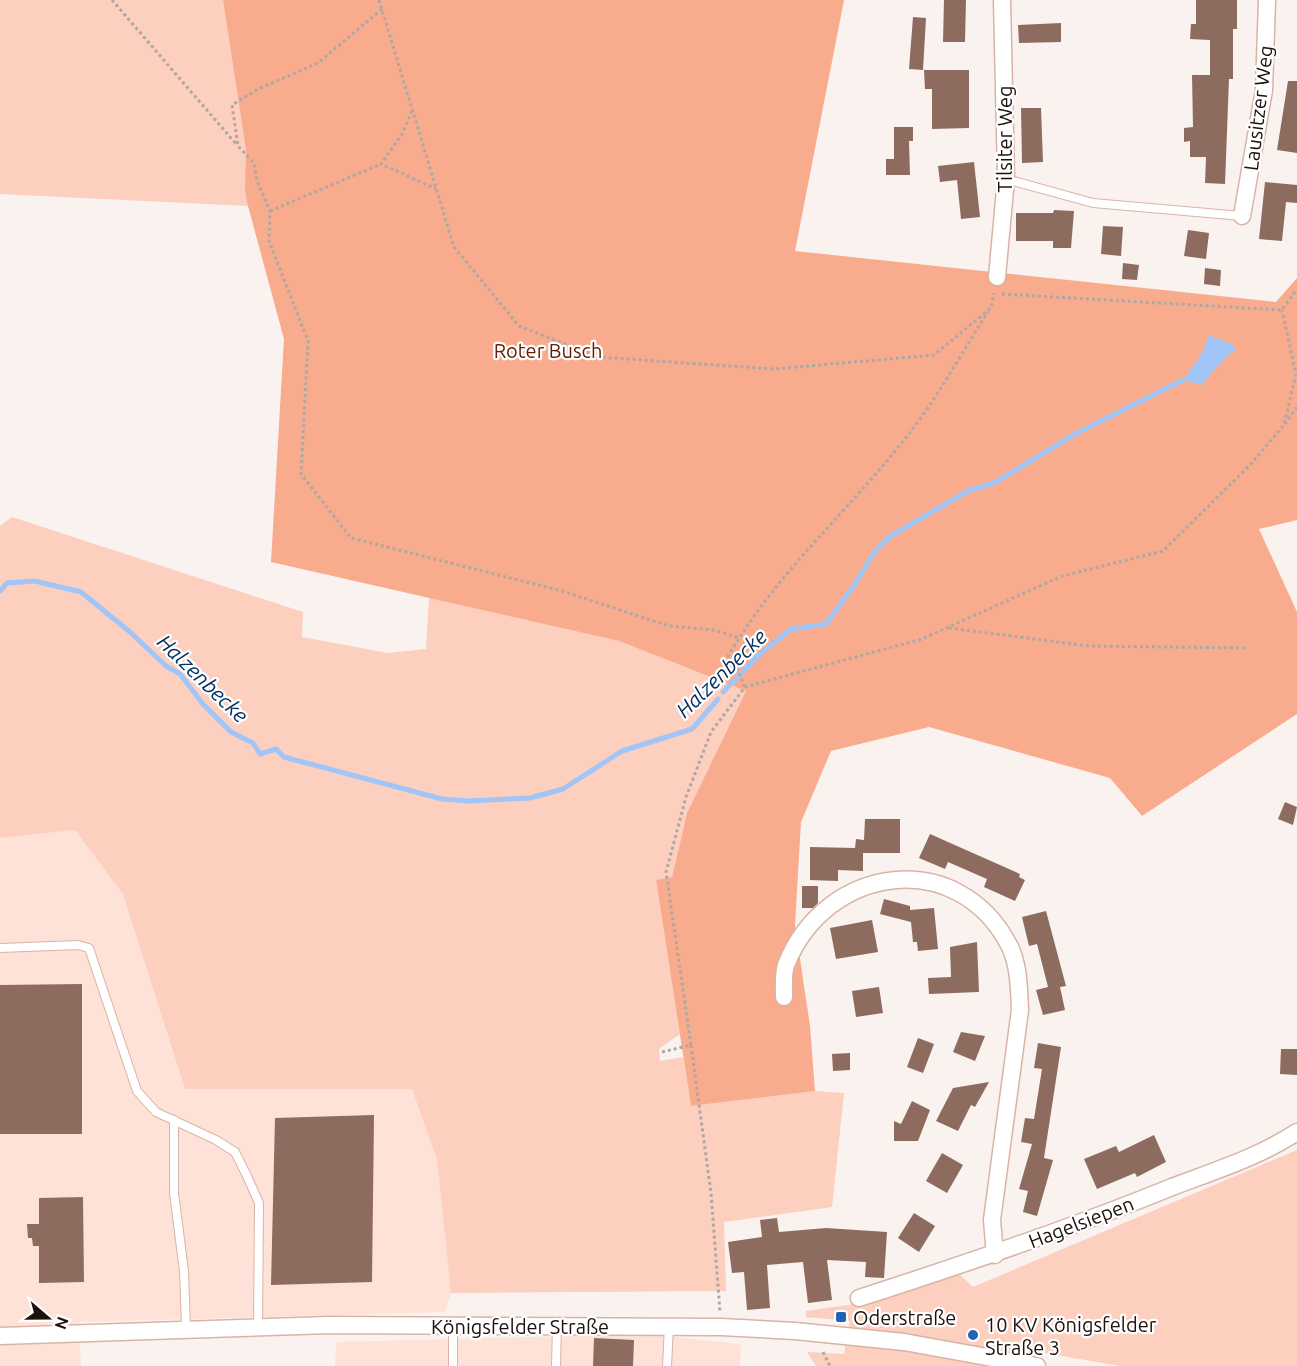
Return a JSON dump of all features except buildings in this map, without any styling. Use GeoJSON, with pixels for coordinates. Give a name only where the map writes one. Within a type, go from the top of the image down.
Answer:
{"type":"FeatureCollection","features":[{"type":"Feature","properties":{"kind":"street","name":"Tilsiter Weg"},"geometry":{"type":"LineString","coordinates":[[997,277],[1006,179],[1002,0]]}},
{"type":"Feature","properties":{"kind":"street","name":"Lausitzer Weg"},"geometry":{"type":"LineString","coordinates":[[1242,216],[1264,90],[1267,0]]}},
{"type":"Feature","properties":{"kind":"street"},"geometry":{"type":"LineString","coordinates":[[784,997],[786,966],[801,938],[820,912],[846,894],[878,881],[905,879],[933,884],[962,895],[982,910],[997,927],[1011,949],[1018,978],[1020,1010],[992,1220],[995,1255]]}},
{"type":"Feature","properties":{"kind":"street","name":"Hagelsiepen"},"geometry":{"type":"LineString","coordinates":[[859,1298],[995,1255],[1113,1211],[1255,1155],[1297,1132]]}},
{"type":"Feature","properties":{"kind":"street","name":"Königsfelder Straße"},"geometry":{"type":"LineString","coordinates":[[0,1336],[186,1328],[721,1327],[795,1330],[893,1341],[1037,1366]]}},
{"type":"Feature","properties":{"kind":"lane"},"geometry":{"type":"LineString","coordinates":[[1006,179],[1093,202],[1242,216]]}},
{"type":"Feature","properties":{"kind":"lane"},"geometry":{"type":"LineString","coordinates":[[0,948],[78,945],[89,948],[137,1091],[156,1112],[216,1140],[235,1152],[259,1203],[258,1328]]}},
{"type":"Feature","properties":{"kind":"lane"},"geometry":{"type":"LineString","coordinates":[[174,1120],[174,1193],[184,1270],[186,1328]]}},
{"type":"Feature","properties":{"kind":"lane"},"geometry":{"type":"LineString","coordinates":[[453,1326],[453,1366]]}},
{"type":"Feature","properties":{"kind":"lane"},"geometry":{"type":"LineString","coordinates":[[556,1366],[557,1326]]}},
{"type":"Feature","properties":{"kind":"lane"},"geometry":{"type":"LineString","coordinates":[[667,1366],[669,1326]]}},
{"type":"Feature","properties":{"kind":"path"},"geometry":{"type":"LineString","coordinates":[[112,0],[254,163],[257,181],[270,211],[269,241],[308,341],[301,474],[351,538],[562,591],[669,626],[714,630],[739,638]]}},
{"type":"Feature","properties":{"kind":"path"},"geometry":{"type":"LineString","coordinates":[[379,0],[454,247],[519,326],[598,357],[774,369],[934,355],[991,308]]}},
{"type":"Feature","properties":{"kind":"path"},"geometry":{"type":"LineString","coordinates":[[238,146],[232,105],[258,89],[318,63],[382,9]]}},
{"type":"Feature","properties":{"kind":"path"},"geometry":{"type":"LineString","coordinates":[[270,211],[381,164],[402,134],[412,109]]}},
{"type":"Feature","properties":{"kind":"path"},"geometry":{"type":"LineString","coordinates":[[381,164],[437,190]]}},
{"type":"Feature","properties":{"kind":"path"},"geometry":{"type":"LineString","coordinates":[[745,687],[735,664],[727,658],[739,638],[765,598],[909,434],[991,308],[997,277]]}},
{"type":"Feature","properties":{"kind":"path"},"geometry":{"type":"LineString","coordinates":[[1284,426],[1296,374],[1282,310],[1297,289]]}},
{"type":"Feature","properties":{"kind":"path"},"geometry":{"type":"LineString","coordinates":[[994,294],[1282,310]]}},
{"type":"Feature","properties":{"kind":"path"},"geometry":{"type":"LineString","coordinates":[[721,1327],[711,1193],[666,872],[686,797],[711,732],[745,687],[922,639],[1062,576],[1163,551],[1251,464],[1284,426],[1297,407]]}},
{"type":"Feature","properties":{"kind":"path"},"geometry":{"type":"LineString","coordinates":[[948,628],[1088,646],[1246,648]]}},
{"type":"Feature","properties":{"kind":"path"},"geometry":{"type":"LineString","coordinates":[[662,1052],[691,1045]]}},
{"type":"Feature","properties":{"kind":"shaded area"},"geometry":{"type":"Polygon","coordinates":[[[0,0],[223,0],[246,152],[248,206],[0,194],[0,0]]]}},
{"type":"Feature","properties":{"kind":"shaded area"},"geometry":{"type":"Polygon","coordinates":[[[12,517],[303,612],[302,637],[388,653],[426,649],[429,597],[619,641],[746,691],[687,813],[672,877],[656,880],[680,1034],[659,1049],[660,1061],[683,1057],[691,1106],[815,1091],[844,1093],[832,1207],[724,1222],[726,1291],[451,1293],[437,1160],[412,1089],[185,1089],[123,894],[75,830],[0,838],[0,526],[12,517]]]}},
{"type":"Feature","properties":{"kind":"shaded area"},"geometry":{"type":"Polygon","coordinates":[[[75,830],[124,894],[185,1089],[412,1089],[437,1160],[451,1293],[445,1312],[79,1322],[81,1366],[0,1366],[0,838],[75,830]]]}},
{"type":"Feature","properties":{"kind":"shaded area"},"geometry":{"type":"Polygon","coordinates":[[[1297,1150],[1297,1366],[1120,1366],[1016,1348],[1011,1366],[816,1366],[807,1352],[844,1354],[850,1321],[806,1317],[806,1311],[854,1304],[959,1274],[973,1287],[1297,1150]]]}},
{"type":"Feature","properties":{"kind":"shaded area"},"geometry":{"type":"Polygon","coordinates":[[[646,1334],[741,1344],[740,1366],[335,1366],[336,1342],[646,1334]]]}},
{"type":"Feature","properties":{"kind":"green space","name":"Roter Busch"},"geometry":{"type":"Polygon","coordinates":[[[223,0],[844,0],[795,251],[1276,302],[1297,278],[1297,520],[1259,529],[1297,612],[1297,714],[1142,816],[1110,778],[929,727],[831,751],[801,822],[795,925],[810,1026],[815,1091],[691,1106],[656,880],[672,877],[687,813],[746,691],[619,641],[271,562],[284,339],[245,190],[246,151],[223,0]]]}},
{"type":"Feature","properties":{"kind":"water"},"geometry":{"type":"Polygon","coordinates":[[[1209,335],[1234,345],[1235,351],[1226,357],[1201,385],[1183,380],[1201,355],[1209,335]]]}},
{"type":"Feature","properties":{"kind":"waterway","name":"Halzenbecke"},"geometry":{"type":"LineString","coordinates":[[723,692],[759,655],[791,629],[826,624],[873,554],[889,537],[968,491],[996,482],[1075,434],[1183,380]]}},
{"type":"Feature","properties":{"kind":"waterway","name":"Halzenbecke"},"geometry":{"type":"LineString","coordinates":[[0,591],[7,583],[35,581],[81,592],[130,632],[166,666],[180,674],[203,704],[231,732],[253,743],[260,754],[276,749],[284,757],[442,799],[468,801],[530,798],[563,789],[622,751],[692,729],[718,699]]}},
{"type":"Feature","properties":{"kind":"place","name":"Oderstraße"},"geometry":{"type":"Point","coordinates":[841,1317]}},
{"type":"Feature","properties":{"kind":"place","name":"10 KV Königsfelder Straße 3"},"geometry":{"type":"Point","coordinates":[973,1335]}}]}
